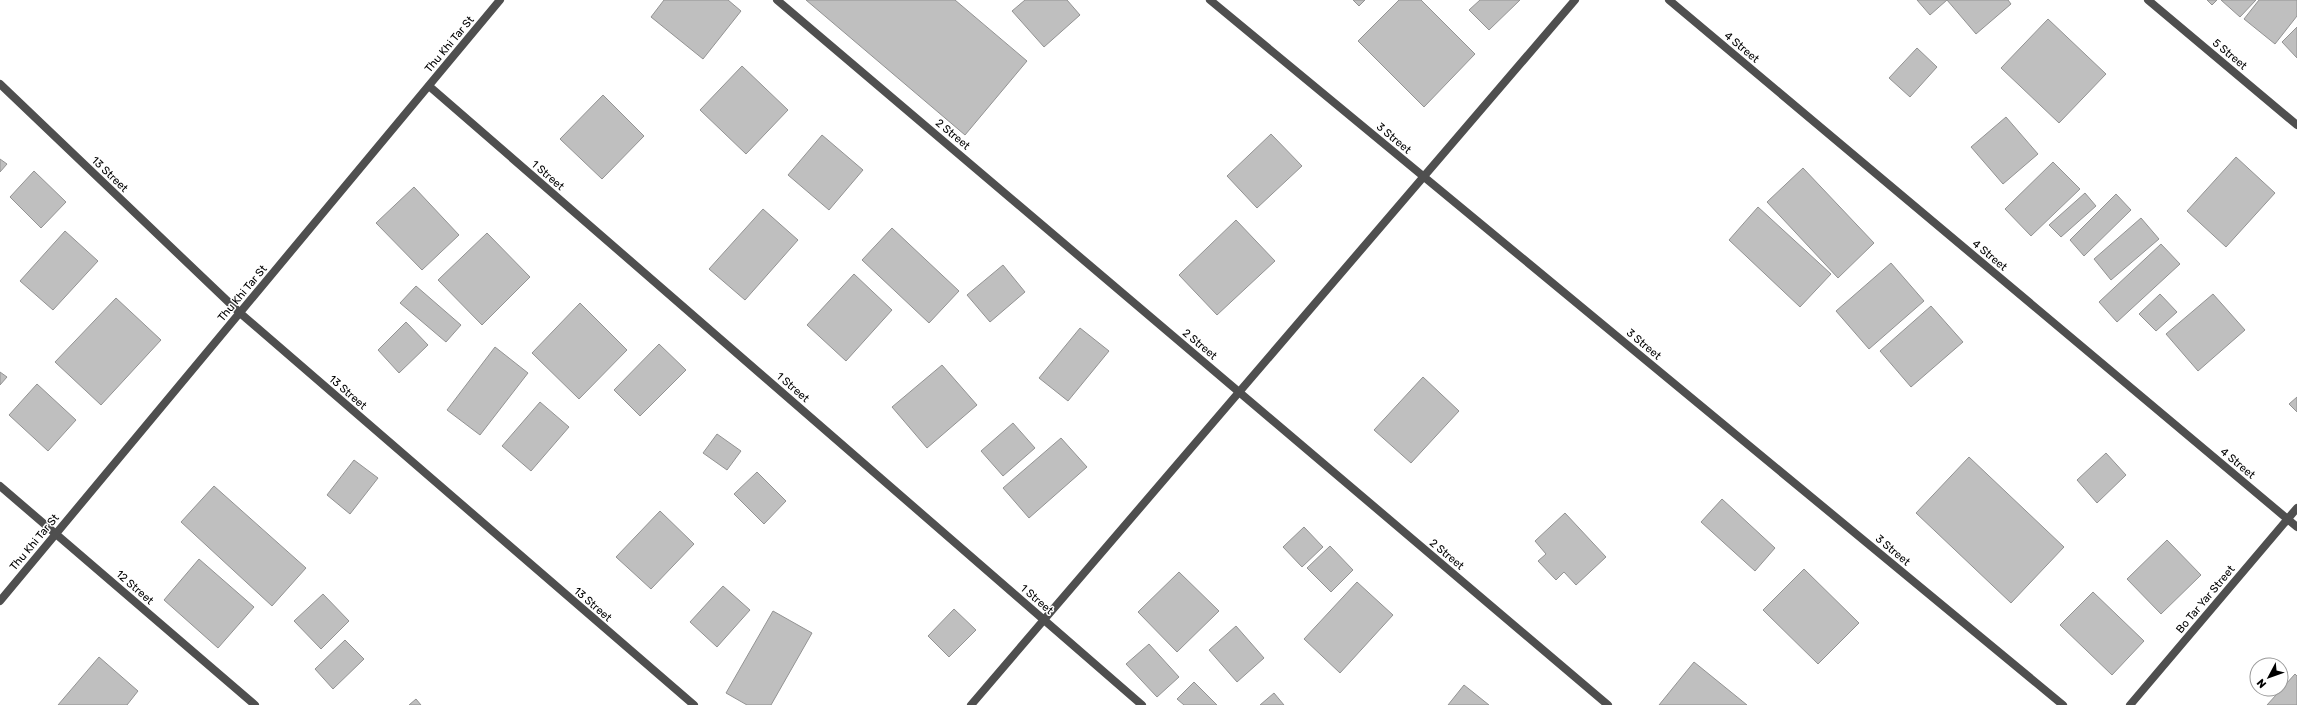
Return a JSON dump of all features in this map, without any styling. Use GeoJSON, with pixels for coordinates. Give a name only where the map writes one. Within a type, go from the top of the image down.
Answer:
{"type":"FeatureCollection","features":[{"type":"Feature","properties":{"kind":"street","name":"Thu Khi Tar St"},"geometry":{"type":"LineString","coordinates":[[0,601],[500,0]]}},
{"type":"Feature","properties":{"kind":"street","name":"2 Street"},"geometry":{"type":"LineString","coordinates":[[777,0],[1608,705]]}},
{"type":"Feature","properties":{"kind":"street","name":"3 Street"},"geometry":{"type":"LineString","coordinates":[[1210,0],[2063,705]]}},
{"type":"Feature","properties":{"kind":"street"},"geometry":{"type":"LineString","coordinates":[[971,705],[1575,0]]}},
{"type":"Feature","properties":{"kind":"street","name":"4 Street"},"geometry":{"type":"LineString","coordinates":[[1669,0],[2297,527]]}},
{"type":"Feature","properties":{"kind":"street","name":"5 Street"},"geometry":{"type":"LineString","coordinates":[[2148,0],[2297,125]]}},
{"type":"Feature","properties":{"kind":"street","name":"13 Street"},"geometry":{"type":"LineString","coordinates":[[0,84],[240,313],[694,705]]}},
{"type":"Feature","properties":{"kind":"street","name":"1 Street"},"geometry":{"type":"LineString","coordinates":[[429,86],[1142,705]]}},
{"type":"Feature","properties":{"kind":"street","name":"12 Street"},"geometry":{"type":"LineString","coordinates":[[0,486],[255,705]]}},
{"type":"Feature","properties":{"kind":"street","name":"Bo Tar Yar Street"},"geometry":{"type":"LineString","coordinates":[[2130,705],[2297,508]]}},
{"type":"Feature","properties":{"kind":"building"},"geometry":{"type":"Polygon","coordinates":[[[664,0],[728,0],[741,11],[703,59],[651,17],[664,0]]]}},
{"type":"Feature","properties":{"kind":"building"},"geometry":{"type":"Polygon","coordinates":[[[806,0],[955,0],[1027,61],[965,135],[806,0]]]}},
{"type":"Feature","properties":{"kind":"building"},"geometry":{"type":"Polygon","coordinates":[[[1025,0],[1067,0],[1080,15],[1044,47],[1012,11],[1025,0]]]}},
{"type":"Feature","properties":{"kind":"building"},"geometry":{"type":"Polygon","coordinates":[[[1353,0],[1365,0],[1359,6],[1353,0]]]}},
{"type":"Feature","properties":{"kind":"building"},"geometry":{"type":"Polygon","coordinates":[[[1399,0],[1421,0],[1475,54],[1424,107],[1358,41],[1399,0]]]}},
{"type":"Feature","properties":{"kind":"building"},"geometry":{"type":"Polygon","coordinates":[[[1480,0],[1520,0],[1489,30],[1469,10],[1480,0]]]}},
{"type":"Feature","properties":{"kind":"building"},"geometry":{"type":"Polygon","coordinates":[[[1917,0],[1947,0],[1930,15],[1917,0]]]}},
{"type":"Feature","properties":{"kind":"building"},"geometry":{"type":"Polygon","coordinates":[[[1947,0],[2008,0],[2011,4],[1976,34],[1947,0]]]}},
{"type":"Feature","properties":{"kind":"building"},"geometry":{"type":"Polygon","coordinates":[[[2207,0],[2217,0],[2212,5],[2207,0]]]}},
{"type":"Feature","properties":{"kind":"building"},"geometry":{"type":"Polygon","coordinates":[[[2221,0],[2256,0],[2240,17],[2221,0]]]}},
{"type":"Feature","properties":{"kind":"building"},"geometry":{"type":"Polygon","coordinates":[[[2259,0],[2297,0],[2297,16],[2275,44],[2244,19],[2259,0]]]}},
{"type":"Feature","properties":{"kind":"building"},"geometry":{"type":"Polygon","coordinates":[[[2048,19],[2106,74],[2059,123],[2001,68],[2048,19]]]}},
{"type":"Feature","properties":{"kind":"building"},"geometry":{"type":"Polygon","coordinates":[[[2297,27],[2297,58],[2282,42],[2297,27]]]}},
{"type":"Feature","properties":{"kind":"building"},"geometry":{"type":"Polygon","coordinates":[[[1917,48],[1937,67],[1910,97],[1889,78],[1917,48]]]}},
{"type":"Feature","properties":{"kind":"building"},"geometry":{"type":"Polygon","coordinates":[[[742,66],[788,110],[746,154],[700,110],[742,66]]]}},
{"type":"Feature","properties":{"kind":"building"},"geometry":{"type":"Polygon","coordinates":[[[603,95],[644,136],[602,179],[560,139],[603,95]]]}},
{"type":"Feature","properties":{"kind":"building"},"geometry":{"type":"Polygon","coordinates":[[[2006,117],[2038,154],[2003,184],[1971,147],[2006,117]]]}},
{"type":"Feature","properties":{"kind":"building"},"geometry":{"type":"Polygon","coordinates":[[[1271,134],[1302,166],[1257,208],[1227,176],[1271,134]]]}},
{"type":"Feature","properties":{"kind":"building"},"geometry":{"type":"Polygon","coordinates":[[[822,135],[863,170],[829,210],[788,175],[822,135]]]}},
{"type":"Feature","properties":{"kind":"building"},"geometry":{"type":"Polygon","coordinates":[[[2236,157],[2275,193],[2226,247],[2187,211],[2236,157]]]}},
{"type":"Feature","properties":{"kind":"building"},"geometry":{"type":"Polygon","coordinates":[[[0,159],[7,164],[0,172],[0,159]]]}},
{"type":"Feature","properties":{"kind":"building"},"geometry":{"type":"Polygon","coordinates":[[[2053,162],[2080,189],[2031,236],[2005,209],[2053,162]]]}},
{"type":"Feature","properties":{"kind":"building"},"geometry":{"type":"Polygon","coordinates":[[[1803,168],[1874,243],[1838,278],[1767,202],[1803,168]]]}},
{"type":"Feature","properties":{"kind":"building"},"geometry":{"type":"Polygon","coordinates":[[[34,171],[66,202],[41,228],[10,197],[34,171]]]}},
{"type":"Feature","properties":{"kind":"building"},"geometry":{"type":"Polygon","coordinates":[[[414,187],[459,235],[422,270],[376,223],[414,187]]]}},
{"type":"Feature","properties":{"kind":"building"},"geometry":{"type":"Polygon","coordinates":[[[2085,193],[2096,206],[2061,237],[2049,225],[2085,193]]]}},
{"type":"Feature","properties":{"kind":"building"},"geometry":{"type":"Polygon","coordinates":[[[2116,194],[2131,210],[2084,256],[2070,240],[2116,194]]]}},
{"type":"Feature","properties":{"kind":"building"},"geometry":{"type":"Polygon","coordinates":[[[1758,207],[1831,274],[1800,307],[1729,240],[1758,207]]]}},
{"type":"Feature","properties":{"kind":"building"},"geometry":{"type":"Polygon","coordinates":[[[763,209],[798,240],[745,300],[709,269],[763,209]]]}},
{"type":"Feature","properties":{"kind":"building"},"geometry":{"type":"Polygon","coordinates":[[[2141,218],[2159,239],[2111,280],[2094,259],[2141,218]]]}},
{"type":"Feature","properties":{"kind":"building"},"geometry":{"type":"Polygon","coordinates":[[[1236,220],[1275,261],[1217,315],[1179,275],[1236,220]]]}},
{"type":"Feature","properties":{"kind":"building"},"geometry":{"type":"Polygon","coordinates":[[[892,228],[959,291],[929,323],[862,260],[892,228]]]}},
{"type":"Feature","properties":{"kind":"building"},"geometry":{"type":"Polygon","coordinates":[[[65,231],[98,261],[53,310],[20,281],[65,231]]]}},
{"type":"Feature","properties":{"kind":"building"},"geometry":{"type":"Polygon","coordinates":[[[487,233],[530,277],[482,325],[438,280],[487,233]]]}},
{"type":"Feature","properties":{"kind":"building"},"geometry":{"type":"Polygon","coordinates":[[[2161,244],[2180,264],[2117,322],[2099,302],[2161,244]]]}},
{"type":"Feature","properties":{"kind":"building"},"geometry":{"type":"Polygon","coordinates":[[[1891,263],[1924,301],[1869,349],[1836,311],[1891,263]]]}},
{"type":"Feature","properties":{"kind":"building"},"geometry":{"type":"Polygon","coordinates":[[[1003,265],[1025,292],[990,322],[967,295],[1003,265]]]}},
{"type":"Feature","properties":{"kind":"building"},"geometry":{"type":"Polygon","coordinates":[[[854,274],[892,310],[846,361],[807,325],[854,274]]]}},
{"type":"Feature","properties":{"kind":"building"},"geometry":{"type":"Polygon","coordinates":[[[416,286],[461,325],[446,342],[400,303],[416,286]]]}},
{"type":"Feature","properties":{"kind":"building"},"geometry":{"type":"Polygon","coordinates":[[[2160,294],[2177,312],[2156,331],[2139,314],[2160,294]]]}},
{"type":"Feature","properties":{"kind":"building"},"geometry":{"type":"Polygon","coordinates":[[[2213,294],[2245,330],[2198,371],[2166,334],[2213,294]]]}},
{"type":"Feature","properties":{"kind":"building"},"geometry":{"type":"Polygon","coordinates":[[[116,298],[161,340],[101,405],[55,362],[116,298]]]}},
{"type":"Feature","properties":{"kind":"building"},"geometry":{"type":"Polygon","coordinates":[[[580,303],[627,350],[579,399],[532,353],[580,303]]]}},
{"type":"Feature","properties":{"kind":"building"},"geometry":{"type":"Polygon","coordinates":[[[1931,306],[1963,342],[1911,387],[1880,351],[1931,306]]]}},
{"type":"Feature","properties":{"kind":"building"},"geometry":{"type":"Polygon","coordinates":[[[406,322],[428,345],[399,373],[378,350],[406,322]]]}},
{"type":"Feature","properties":{"kind":"building"},"geometry":{"type":"Polygon","coordinates":[[[1080,328],[1109,351],[1068,401],[1039,378],[1080,328]]]}},
{"type":"Feature","properties":{"kind":"building"},"geometry":{"type":"Polygon","coordinates":[[[659,344],[686,370],[640,416],[614,390],[659,344]]]}},
{"type":"Feature","properties":{"kind":"building"},"geometry":{"type":"Polygon","coordinates":[[[495,347],[528,373],[480,435],[447,410],[495,347]]]}},
{"type":"Feature","properties":{"kind":"building"},"geometry":{"type":"Polygon","coordinates":[[[942,365],[977,405],[927,448],[892,407],[942,365]]]}},
{"type":"Feature","properties":{"kind":"building"},"geometry":{"type":"Polygon","coordinates":[[[0,372],[7,377],[0,385],[0,372]]]}},
{"type":"Feature","properties":{"kind":"building"},"geometry":{"type":"Polygon","coordinates":[[[1423,377],[1459,411],[1411,463],[1374,430],[1423,377]]]}},
{"type":"Feature","properties":{"kind":"building"},"geometry":{"type":"Polygon","coordinates":[[[37,384],[76,420],[48,451],[9,415],[37,384]]]}},
{"type":"Feature","properties":{"kind":"building"},"geometry":{"type":"Polygon","coordinates":[[[2297,397],[2297,412],[2289,404],[2297,397]]]}},
{"type":"Feature","properties":{"kind":"building"},"geometry":{"type":"Polygon","coordinates":[[[540,402],[569,427],[531,471],[502,446],[540,402]]]}},
{"type":"Feature","properties":{"kind":"building"},"geometry":{"type":"Polygon","coordinates":[[[1013,423],[1035,448],[1003,476],[981,451],[1013,423]]]}},
{"type":"Feature","properties":{"kind":"building"},"geometry":{"type":"Polygon","coordinates":[[[717,434],[741,451],[727,470],[703,453],[717,434]]]}},
{"type":"Feature","properties":{"kind":"building"},"geometry":{"type":"Polygon","coordinates":[[[1061,438],[1087,467],[1029,518],[1003,488],[1061,438]]]}},
{"type":"Feature","properties":{"kind":"building"},"geometry":{"type":"Polygon","coordinates":[[[2106,453],[2126,475],[2097,503],[2077,480],[2106,453]]]}},
{"type":"Feature","properties":{"kind":"building"},"geometry":{"type":"Polygon","coordinates":[[[1969,457],[2064,547],[2011,603],[1916,513],[1969,457]]]}},
{"type":"Feature","properties":{"kind":"building"},"geometry":{"type":"Polygon","coordinates":[[[354,460],[378,478],[350,514],[327,495],[354,460]]]}},
{"type":"Feature","properties":{"kind":"building"},"geometry":{"type":"Polygon","coordinates":[[[757,472],[786,501],[764,524],[734,494],[757,472]]]}},
{"type":"Feature","properties":{"kind":"building"},"geometry":{"type":"Polygon","coordinates":[[[214,486],[306,568],[272,606],[181,522],[214,486]]]}},
{"type":"Feature","properties":{"kind":"building"},"geometry":{"type":"Polygon","coordinates":[[[1722,499],[1775,548],[1755,571],[1701,522],[1722,499]]]}},
{"type":"Feature","properties":{"kind":"building"},"geometry":{"type":"Polygon","coordinates":[[[660,511],[694,544],[651,589],[616,557],[660,511]]]}},
{"type":"Feature","properties":{"kind":"building"},"geometry":{"type":"Polygon","coordinates":[[[1565,513],[1606,557],[1576,585],[1564,572],[1556,580],[1538,561],[1546,554],[1535,541],[1565,513]]]}},
{"type":"Feature","properties":{"kind":"building"},"geometry":{"type":"Polygon","coordinates":[[[1304,527],[1323,547],[1302,567],[1283,547],[1304,527]]]}},
{"type":"Feature","properties":{"kind":"building"},"geometry":{"type":"Polygon","coordinates":[[[2167,540],[2201,575],[2161,614],[2127,579],[2167,540]]]}},
{"type":"Feature","properties":{"kind":"building"},"geometry":{"type":"Polygon","coordinates":[[[1330,546],[1353,570],[1331,592],[1307,568],[1330,546]]]}},
{"type":"Feature","properties":{"kind":"building"},"geometry":{"type":"Polygon","coordinates":[[[199,559],[254,607],[218,648],[164,600],[199,559]]]}},
{"type":"Feature","properties":{"kind":"building"},"geometry":{"type":"Polygon","coordinates":[[[1804,569],[1859,623],[1818,664],[1763,610],[1804,569]]]}},
{"type":"Feature","properties":{"kind":"building"},"geometry":{"type":"Polygon","coordinates":[[[1179,572],[1219,611],[1177,652],[1138,612],[1179,572]]]}},
{"type":"Feature","properties":{"kind":"building"},"geometry":{"type":"Polygon","coordinates":[[[1357,582],[1393,615],[1340,673],[1304,639],[1357,582]]]}},
{"type":"Feature","properties":{"kind":"building"},"geometry":{"type":"Polygon","coordinates":[[[723,586],[750,610],[717,647],[690,622],[723,586]]]}},
{"type":"Feature","properties":{"kind":"building"},"geometry":{"type":"Polygon","coordinates":[[[2093,592],[2144,641],[2112,675],[2060,625],[2093,592]]]}},
{"type":"Feature","properties":{"kind":"building"},"geometry":{"type":"Polygon","coordinates":[[[323,594],[349,621],[321,649],[294,621],[323,594]]]}},
{"type":"Feature","properties":{"kind":"building"},"geometry":{"type":"Polygon","coordinates":[[[954,609],[976,630],[949,657],[928,636],[954,609]]]}},
{"type":"Feature","properties":{"kind":"building"},"geometry":{"type":"Polygon","coordinates":[[[773,611],[812,633],[771,705],[747,705],[726,693],[773,611]]]}},
{"type":"Feature","properties":{"kind":"building"},"geometry":{"type":"Polygon","coordinates":[[[1236,626],[1264,658],[1237,682],[1209,650],[1236,626]]]}},
{"type":"Feature","properties":{"kind":"building"},"geometry":{"type":"Polygon","coordinates":[[[345,640],[364,659],[333,689],[315,669],[345,640]]]}},
{"type":"Feature","properties":{"kind":"building"},"geometry":{"type":"Polygon","coordinates":[[[1149,644],[1179,677],[1157,697],[1126,664],[1149,644]]]}},
{"type":"Feature","properties":{"kind":"building"},"geometry":{"type":"Polygon","coordinates":[[[99,657],[138,691],[127,705],[58,705],[99,657]]]}},
{"type":"Feature","properties":{"kind":"building"},"geometry":{"type":"Polygon","coordinates":[[[1694,662],[1747,705],[1659,705],[1694,662]]]}},
{"type":"Feature","properties":{"kind":"building"},"geometry":{"type":"Polygon","coordinates":[[[2295,674],[2297,676],[2297,705],[2267,705],[2274,697],[2289,697],[2289,681],[2295,674]]]}},
{"type":"Feature","properties":{"kind":"building"},"geometry":{"type":"Polygon","coordinates":[[[1194,682],[1217,705],[1184,705],[1177,699],[1194,682]]]}},
{"type":"Feature","properties":{"kind":"building"},"geometry":{"type":"Polygon","coordinates":[[[1464,685],[1489,705],[1448,705],[1464,685]]]}},
{"type":"Feature","properties":{"kind":"building"},"geometry":{"type":"Polygon","coordinates":[[[1274,693],[1284,705],[1260,705],[1274,693]]]}},
{"type":"Feature","properties":{"kind":"building"},"geometry":{"type":"Polygon","coordinates":[[[416,699],[421,705],[409,705],[416,699]]]}}]}
